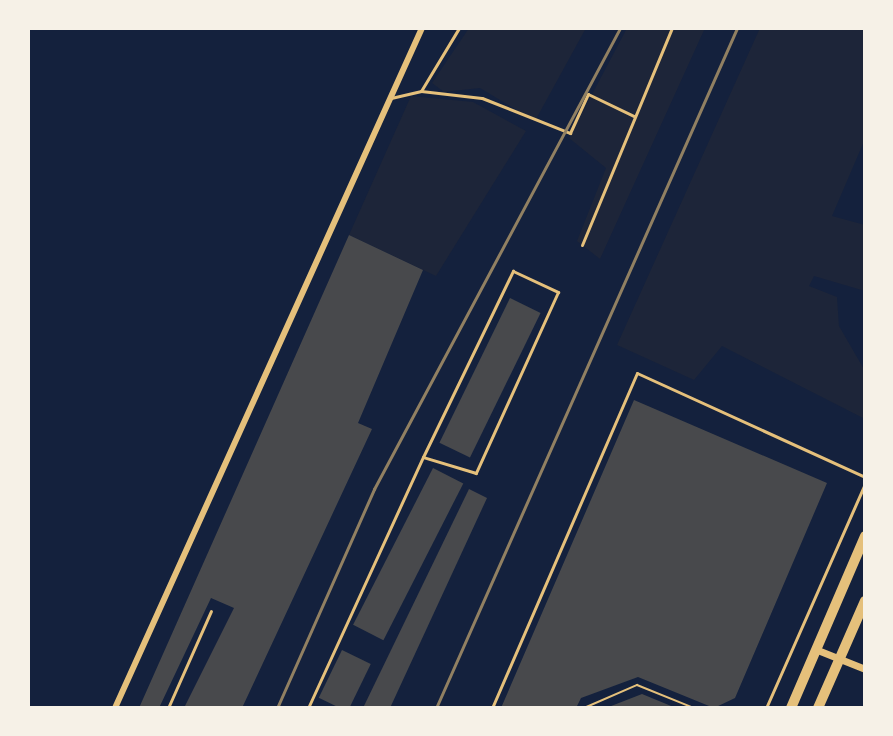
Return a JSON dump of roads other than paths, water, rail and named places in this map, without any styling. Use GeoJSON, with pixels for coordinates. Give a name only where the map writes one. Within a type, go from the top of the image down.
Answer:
{"type":"FeatureCollection","features":[{"type":"Feature","properties":{"kind":"highway"},"geometry":{"type":"LineString","coordinates":[[791,708],[865,536]]}},
{"type":"Feature","properties":{"kind":"highway"},"geometry":{"type":"LineString","coordinates":[[818,708],[865,601]]}},
{"type":"Feature","properties":{"kind":"street"},"geometry":{"type":"LineString","coordinates":[[115,708],[422,28]]}},
{"type":"Feature","properties":{"kind":"street"},"geometry":{"type":"LineString","coordinates":[[815,649],[865,669]]}},
{"type":"Feature","properties":{"kind":"lane"},"geometry":{"type":"LineString","coordinates":[[421,91],[459,28]]}},
{"type":"Feature","properties":{"kind":"lane"},"geometry":{"type":"LineString","coordinates":[[582,245],[672,28]]}},
{"type":"Feature","properties":{"kind":"lane"},"geometry":{"type":"LineString","coordinates":[[391,98],[421,91],[482,98],[570,133],[588,94],[634,116]]}},
{"type":"Feature","properties":{"kind":"lane"},"geometry":{"type":"LineString","coordinates":[[308,708],[423,457],[513,271],[558,292],[476,473],[423,457]]}},
{"type":"Feature","properties":{"kind":"lane"},"geometry":{"type":"LineString","coordinates":[[492,708],[637,373],[865,477]]}},
{"type":"Feature","properties":{"kind":"lane"},"geometry":{"type":"LineString","coordinates":[[766,708],[865,484]]}},
{"type":"Feature","properties":{"kind":"lane"},"geometry":{"type":"LineString","coordinates":[[168,708],[211,611]]}},
{"type":"Feature","properties":{"kind":"railway"},"geometry":{"type":"LineString","coordinates":[[277,708],[374,489],[620,28]]}},
{"type":"Feature","properties":{"kind":"railway"},"geometry":{"type":"LineString","coordinates":[[436,708],[737,28]]}}]}
